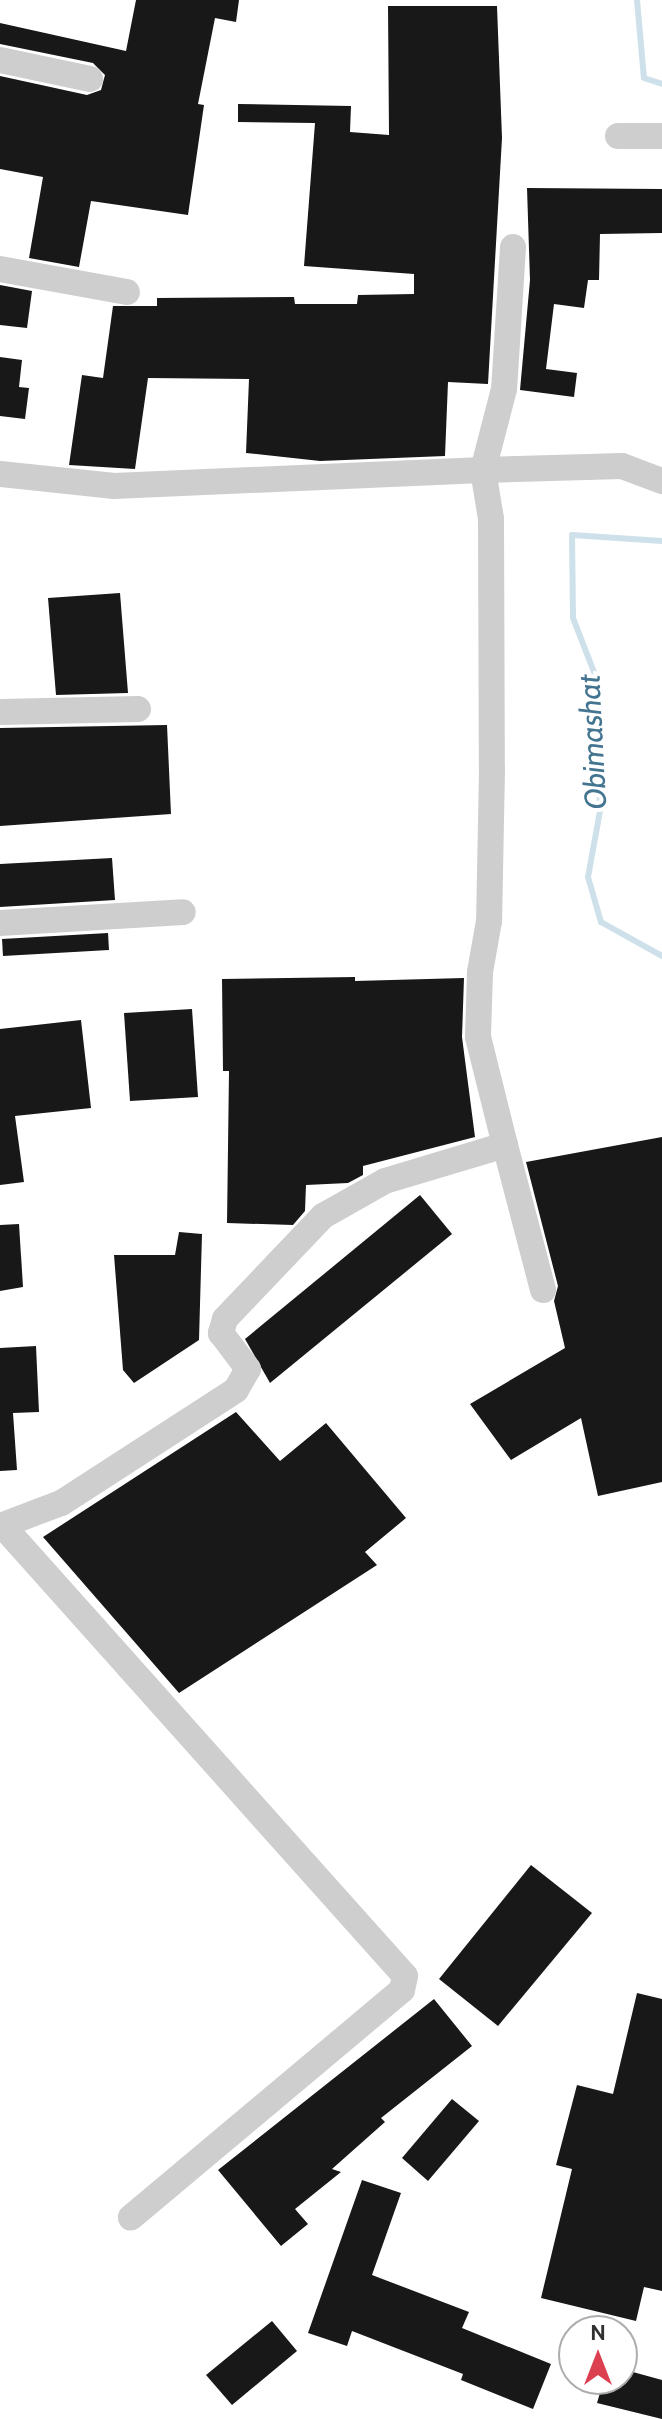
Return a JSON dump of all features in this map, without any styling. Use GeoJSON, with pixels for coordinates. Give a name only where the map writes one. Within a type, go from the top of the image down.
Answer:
{"type":"FeatureCollection","features":[{"type":"Feature","properties":{"kind":"street"},"geometry":{"type":"LineString","coordinates":[[0,60],[90,79]]}},
{"type":"Feature","properties":{"kind":"street"},"geometry":{"type":"LineString","coordinates":[[618,136],[662,136]]}},
{"type":"Feature","properties":{"kind":"street"},"geometry":{"type":"LineString","coordinates":[[513,247],[504,389],[483,470],[491,519],[492,769],[489,921],[480,972],[478,1037],[543,1290]]}},
{"type":"Feature","properties":{"kind":"street"},"geometry":{"type":"LineString","coordinates":[[0,269],[127,292]]}},
{"type":"Feature","properties":{"kind":"street"},"geometry":{"type":"LineString","coordinates":[[0,474],[114,486],[622,466],[662,481]]}},
{"type":"Feature","properties":{"kind":"street"},"geometry":{"type":"LineString","coordinates":[[0,712],[138,709]]}},
{"type":"Feature","properties":{"kind":"street"},"geometry":{"type":"LineString","coordinates":[[0,923],[183,912]]}},
{"type":"Feature","properties":{"kind":"street"},"geometry":{"type":"LineString","coordinates":[[131,2217],[402,1990],[405,1976],[2,1526],[61,1503],[236,1390],[248,1369],[221,1333],[225,1319],[323,1216],[385,1181],[505,1145]]}},
{"type":"Feature","properties":{"kind":"building"},"geometry":{"type":"Polygon","coordinates":[[[136,0],[239,0],[236,22],[215,18],[198,104],[204,105],[188,215],[91,201],[79,267],[29,258],[43,177],[0,169],[0,76],[87,95],[101,90],[105,75],[93,63],[0,44],[0,23],[126,51],[136,0]]]}},
{"type":"Feature","properties":{"kind":"building"},"geometry":{"type":"Polygon","coordinates":[[[388,6],[497,6],[502,138],[488,384],[448,382],[445,456],[320,461],[246,453],[249,379],[148,378],[135,469],[69,465],[82,375],[103,378],[113,306],[157,306],[157,298],[294,297],[295,304],[357,304],[358,295],[414,294],[414,274],[304,266],[315,123],[238,122],[238,104],[351,106],[350,132],[389,135],[388,6]]]}},
{"type":"Feature","properties":{"kind":"building"},"geometry":{"type":"Polygon","coordinates":[[[527,188],[662,189],[662,233],[600,234],[599,280],[588,280],[584,308],[554,304],[546,369],[577,373],[574,397],[520,390],[530,280],[527,188]]]}},
{"type":"Feature","properties":{"kind":"building"},"geometry":{"type":"Polygon","coordinates":[[[0,285],[32,291],[27,328],[0,325],[0,285]]]}},
{"type":"Feature","properties":{"kind":"building"},"geometry":{"type":"Polygon","coordinates":[[[0,357],[22,360],[19,387],[29,388],[25,419],[0,416],[0,357]]]}},
{"type":"Feature","properties":{"kind":"building"},"geometry":{"type":"Polygon","coordinates":[[[120,593],[128,693],[56,695],[48,598],[120,593]]]}},
{"type":"Feature","properties":{"kind":"building"},"geometry":{"type":"Polygon","coordinates":[[[167,725],[171,814],[0,826],[0,728],[167,725]]]}},
{"type":"Feature","properties":{"kind":"building"},"geometry":{"type":"Polygon","coordinates":[[[112,858],[115,900],[0,907],[0,864],[112,858]]]}},
{"type":"Feature","properties":{"kind":"building"},"geometry":{"type":"Polygon","coordinates":[[[108,933],[109,950],[3,956],[2,939],[108,933]]]}},
{"type":"Feature","properties":{"kind":"building"},"geometry":{"type":"Polygon","coordinates":[[[355,977],[355,981],[464,978],[462,1037],[475,1137],[363,1166],[363,1175],[348,1183],[306,1185],[305,1211],[293,1225],[227,1223],[229,1071],[223,1071],[222,979],[355,977]]]}},
{"type":"Feature","properties":{"kind":"building"},"geometry":{"type":"Polygon","coordinates":[[[192,1009],[198,1097],[130,1101],[124,1013],[192,1009]]]}},
{"type":"Feature","properties":{"kind":"building"},"geometry":{"type":"Polygon","coordinates":[[[81,1020],[91,1108],[15,1116],[24,1182],[0,1185],[0,1029],[81,1020]]]}},
{"type":"Feature","properties":{"kind":"building"},"geometry":{"type":"Polygon","coordinates":[[[662,1137],[662,1482],[598,1496],[581,1418],[511,1460],[470,1404],[565,1348],[554,1301],[558,1286],[526,1162],[662,1137]]]}},
{"type":"Feature","properties":{"kind":"building"},"geometry":{"type":"Polygon","coordinates":[[[420,1195],[452,1234],[270,1383],[245,1339],[420,1195]]]}},
{"type":"Feature","properties":{"kind":"building"},"geometry":{"type":"Polygon","coordinates":[[[19,1224],[23,1287],[0,1291],[0,1225],[19,1224]]]}},
{"type":"Feature","properties":{"kind":"building"},"geometry":{"type":"Polygon","coordinates":[[[179,1232],[202,1234],[199,1340],[134,1383],[123,1370],[114,1255],[175,1255],[179,1232]]]}},
{"type":"Feature","properties":{"kind":"building"},"geometry":{"type":"Polygon","coordinates":[[[36,1346],[39,1412],[13,1413],[17,1470],[0,1471],[0,1348],[36,1346]]]}},
{"type":"Feature","properties":{"kind":"building"},"geometry":{"type":"Polygon","coordinates":[[[236,1412],[280,1461],[326,1423],[406,1518],[365,1552],[377,1565],[179,1693],[43,1537],[236,1412]]]}},
{"type":"Feature","properties":{"kind":"building"},"geometry":{"type":"Polygon","coordinates":[[[531,1865],[592,1913],[498,2026],[439,1979],[531,1865]]]}},
{"type":"Feature","properties":{"kind":"building"},"geometry":{"type":"Polygon","coordinates":[[[637,1993],[662,1999],[662,2291],[644,2287],[637,2315],[611,2315],[541,2298],[572,2169],[556,2165],[577,2085],[613,2094],[637,1993]]]}},
{"type":"Feature","properties":{"kind":"building"},"geometry":{"type":"Polygon","coordinates":[[[434,1999],[472,2046],[381,2118],[385,2122],[332,2169],[341,2172],[295,2209],[308,2224],[281,2246],[218,2170],[434,1999]]]}},
{"type":"Feature","properties":{"kind":"building"},"geometry":{"type":"Polygon","coordinates":[[[452,2099],[479,2121],[428,2181],[402,2158],[452,2099]]]}},
{"type":"Feature","properties":{"kind":"building"},"geometry":{"type":"Polygon","coordinates":[[[362,2180],[401,2193],[372,2275],[469,2312],[462,2328],[551,2364],[533,2409],[461,2380],[463,2374],[352,2331],[347,2346],[308,2333],[362,2180]]]}},
{"type":"Feature","properties":{"kind":"building"},"geometry":{"type":"Polygon","coordinates":[[[272,2321],[297,2351],[232,2405],[206,2375],[272,2321]]]}},
{"type":"Feature","properties":{"kind":"building"},"geometry":{"type":"Polygon","coordinates":[[[638,2373],[662,2380],[662,2419],[597,2403],[599,2395],[638,2395],[638,2373]]]}},
{"type":"Feature","properties":{"kind":"waterway","name":"Obimashat"},"geometry":{"type":"LineString","coordinates":[[637,0],[644,78],[662,84]]}},
{"type":"Feature","properties":{"kind":"waterway","name":"Obimashat"},"geometry":{"type":"LineString","coordinates":[[662,541],[572,535],[573,618],[597,680],[600,811],[588,877],[601,922],[662,956]]}}]}
